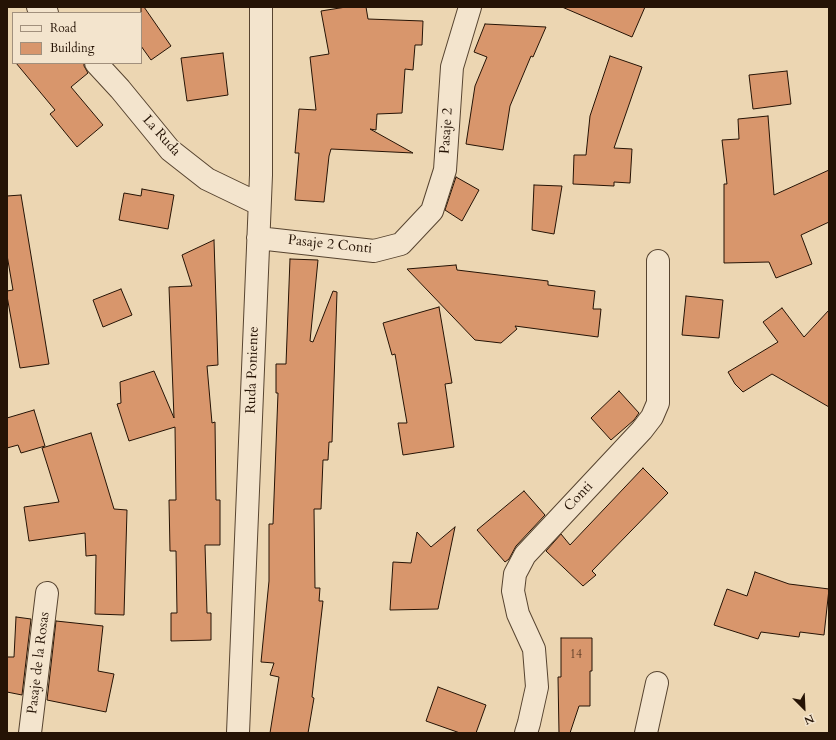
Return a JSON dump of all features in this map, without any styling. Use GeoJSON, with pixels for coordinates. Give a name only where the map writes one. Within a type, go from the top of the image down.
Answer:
{"type":"FeatureCollection","features":[{"type":"Feature","properties":{"kind":"street","name":"Ruda Poniente"},"geometry":{"type":"LineString","coordinates":[[238,733],[261,175],[261,7]]}},
{"type":"Feature","properties":{"kind":"street","name":"Pasaje 2"},"geometry":{"type":"LineString","coordinates":[[401,244],[432,211],[445,170],[452,67],[470,7]]}},
{"type":"Feature","properties":{"kind":"street","name":"La Ruda"},"geometry":{"type":"LineString","coordinates":[[97,64],[120,89],[170,150],[207,179],[259,204]]}},
{"type":"Feature","properties":{"kind":"street","name":"Pasaje 2 Conti"},"geometry":{"type":"LineString","coordinates":[[258,238],[374,251],[401,244]]}},
{"type":"Feature","properties":{"kind":"street","name":"Conti"},"geometry":{"type":"LineString","coordinates":[[526,733],[537,687],[534,649],[518,614],[513,591],[515,574],[524,555],[642,430],[652,417],[658,403],[658,261]]}},
{"type":"Feature","properties":{"kind":"street","name":"Pasaje de la Rosas"},"geometry":{"type":"LineString","coordinates":[[30,733],[48,593]]}},
{"type":"Feature","properties":{"kind":"street"},"geometry":{"type":"LineString","coordinates":[[646,733],[657,683]]}},
{"type":"Feature","properties":{"kind":"building"},"geometry":{"type":"Polygon","coordinates":[[[141,7],[144,7],[171,46],[151,60],[142,47],[141,7]]]}},
{"type":"Feature","properties":{"kind":"building"},"geometry":{"type":"Polygon","coordinates":[[[346,7],[366,7],[368,19],[423,21],[422,45],[415,45],[413,70],[405,69],[402,113],[377,114],[376,130],[370,129],[413,153],[331,149],[324,202],[295,200],[299,153],[295,153],[299,109],[316,110],[310,57],[329,54],[321,11],[346,7]]]}},
{"type":"Feature","properties":{"kind":"building"},"geometry":{"type":"Polygon","coordinates":[[[562,7],[645,7],[632,37],[562,7]]]}},
{"type":"Feature","properties":{"kind":"building"},"geometry":{"type":"Polygon","coordinates":[[[485,24],[546,27],[533,57],[531,56],[510,106],[503,150],[466,144],[475,86],[487,57],[474,52],[485,24]]]}},
{"type":"Feature","properties":{"kind":"building"},"geometry":{"type":"Polygon","coordinates":[[[223,53],[228,95],[187,101],[181,58],[223,53]]]}},
{"type":"Feature","properties":{"kind":"building"},"geometry":{"type":"Polygon","coordinates":[[[610,56],[642,67],[614,148],[632,149],[630,183],[614,182],[614,186],[573,184],[574,155],[586,155],[590,116],[610,56]]]}},
{"type":"Feature","properties":{"kind":"building"},"geometry":{"type":"Polygon","coordinates":[[[17,64],[84,64],[88,73],[71,87],[103,125],[77,147],[50,114],[55,110],[17,64]]]}},
{"type":"Feature","properties":{"kind":"building"},"geometry":{"type":"Polygon","coordinates":[[[787,71],[791,104],[753,109],[749,75],[787,71]]]}},
{"type":"Feature","properties":{"kind":"building"},"geometry":{"type":"Polygon","coordinates":[[[768,116],[774,195],[829,170],[829,222],[801,235],[812,264],[776,278],[769,262],[724,263],[724,184],[727,184],[722,140],[739,139],[738,119],[768,116]]]}},
{"type":"Feature","properties":{"kind":"building"},"geometry":{"type":"Polygon","coordinates":[[[456,177],[479,190],[462,221],[445,210],[456,177]]]}},
{"type":"Feature","properties":{"kind":"building"},"geometry":{"type":"Polygon","coordinates":[[[534,185],[562,186],[554,234],[532,230],[534,185]]]}},
{"type":"Feature","properties":{"kind":"building"},"geometry":{"type":"Polygon","coordinates":[[[142,189],[174,195],[168,229],[119,220],[124,193],[141,196],[142,189]]]}},
{"type":"Feature","properties":{"kind":"building"},"geometry":{"type":"Polygon","coordinates":[[[21,195],[49,364],[20,368],[7,296],[7,291],[13,290],[7,255],[7,196],[21,195]]]}},
{"type":"Feature","properties":{"kind":"building"},"geometry":{"type":"Polygon","coordinates":[[[214,240],[218,365],[207,366],[212,423],[215,422],[216,500],[220,500],[220,545],[205,545],[207,613],[211,613],[211,640],[171,641],[171,613],[177,613],[176,551],[170,551],[169,500],[176,500],[175,427],[129,441],[117,404],[121,403],[120,382],[154,371],[174,418],[169,287],[192,286],[182,255],[214,240]]]}},
{"type":"Feature","properties":{"kind":"building"},"geometry":{"type":"Polygon","coordinates":[[[290,259],[318,260],[310,341],[313,342],[333,291],[337,292],[332,442],[329,442],[328,460],[323,460],[321,509],[314,509],[315,588],[320,588],[319,601],[323,601],[312,697],[314,698],[308,733],[270,733],[279,677],[270,675],[274,663],[261,662],[269,581],[269,524],[273,524],[278,393],[276,393],[276,364],[286,364],[290,259]]]}},
{"type":"Feature","properties":{"kind":"building"},"geometry":{"type":"Polygon","coordinates":[[[456,265],[457,270],[548,281],[548,285],[595,291],[593,309],[601,309],[598,337],[515,326],[517,329],[501,343],[475,340],[407,269],[456,265]]]}},
{"type":"Feature","properties":{"kind":"building"},"geometry":{"type":"Polygon","coordinates":[[[121,289],[132,315],[103,327],[93,300],[121,289]]]}},
{"type":"Feature","properties":{"kind":"building"},"geometry":{"type":"Polygon","coordinates":[[[686,296],[723,300],[719,338],[682,335],[686,296]]]}},
{"type":"Feature","properties":{"kind":"building"},"geometry":{"type":"Polygon","coordinates":[[[439,307],[452,383],[445,384],[454,447],[403,455],[398,423],[407,423],[395,354],[392,355],[383,323],[439,307]]]}},
{"type":"Feature","properties":{"kind":"building"},"geometry":{"type":"Polygon","coordinates":[[[782,308],[804,337],[829,310],[829,407],[772,374],[743,392],[735,384],[728,372],[778,342],[763,322],[782,308]]]}},
{"type":"Feature","properties":{"kind":"building"},"geometry":{"type":"Polygon","coordinates":[[[619,391],[639,413],[634,420],[611,440],[591,418],[619,391]]]}},
{"type":"Feature","properties":{"kind":"building"},"geometry":{"type":"Polygon","coordinates":[[[34,410],[45,446],[21,453],[18,445],[7,448],[7,418],[34,410]]]}},
{"type":"Feature","properties":{"kind":"building"},"geometry":{"type":"Polygon","coordinates":[[[91,433],[114,509],[127,510],[124,615],[95,614],[96,555],[86,556],[85,533],[29,541],[24,507],[59,502],[42,448],[91,433]]]}},
{"type":"Feature","properties":{"kind":"building"},"geometry":{"type":"Polygon","coordinates":[[[643,468],[668,493],[592,571],[596,575],[583,586],[546,551],[561,534],[570,545],[643,468]]]}},
{"type":"Feature","properties":{"kind":"building"},"geometry":{"type":"Polygon","coordinates":[[[524,491],[545,515],[516,546],[509,559],[505,562],[477,530],[524,491]]]}},
{"type":"Feature","properties":{"kind":"building"},"geometry":{"type":"Polygon","coordinates":[[[455,527],[438,609],[390,610],[393,562],[411,563],[417,532],[431,547],[455,527]]]}},
{"type":"Feature","properties":{"kind":"building"},"geometry":{"type":"Polygon","coordinates":[[[755,572],[789,584],[829,589],[824,635],[800,632],[799,637],[761,632],[758,639],[714,625],[727,589],[747,596],[755,572]]]}},
{"type":"Feature","properties":{"kind":"building"},"geometry":{"type":"Polygon","coordinates":[[[16,617],[31,619],[22,695],[7,692],[7,657],[14,657],[16,617]]]}},
{"type":"Feature","properties":{"kind":"building"},"geometry":{"type":"Polygon","coordinates":[[[56,621],[103,626],[98,671],[114,674],[106,712],[47,700],[56,621]]]}},
{"type":"Feature","properties":{"kind":"building"},"geometry":{"type":"Polygon","coordinates":[[[561,638],[592,638],[590,706],[579,706],[570,733],[559,733],[558,677],[561,677],[561,638]]]}},
{"type":"Feature","properties":{"kind":"building"},"geometry":{"type":"Polygon","coordinates":[[[438,687],[486,705],[476,733],[460,733],[426,721],[438,687]]]}}]}
